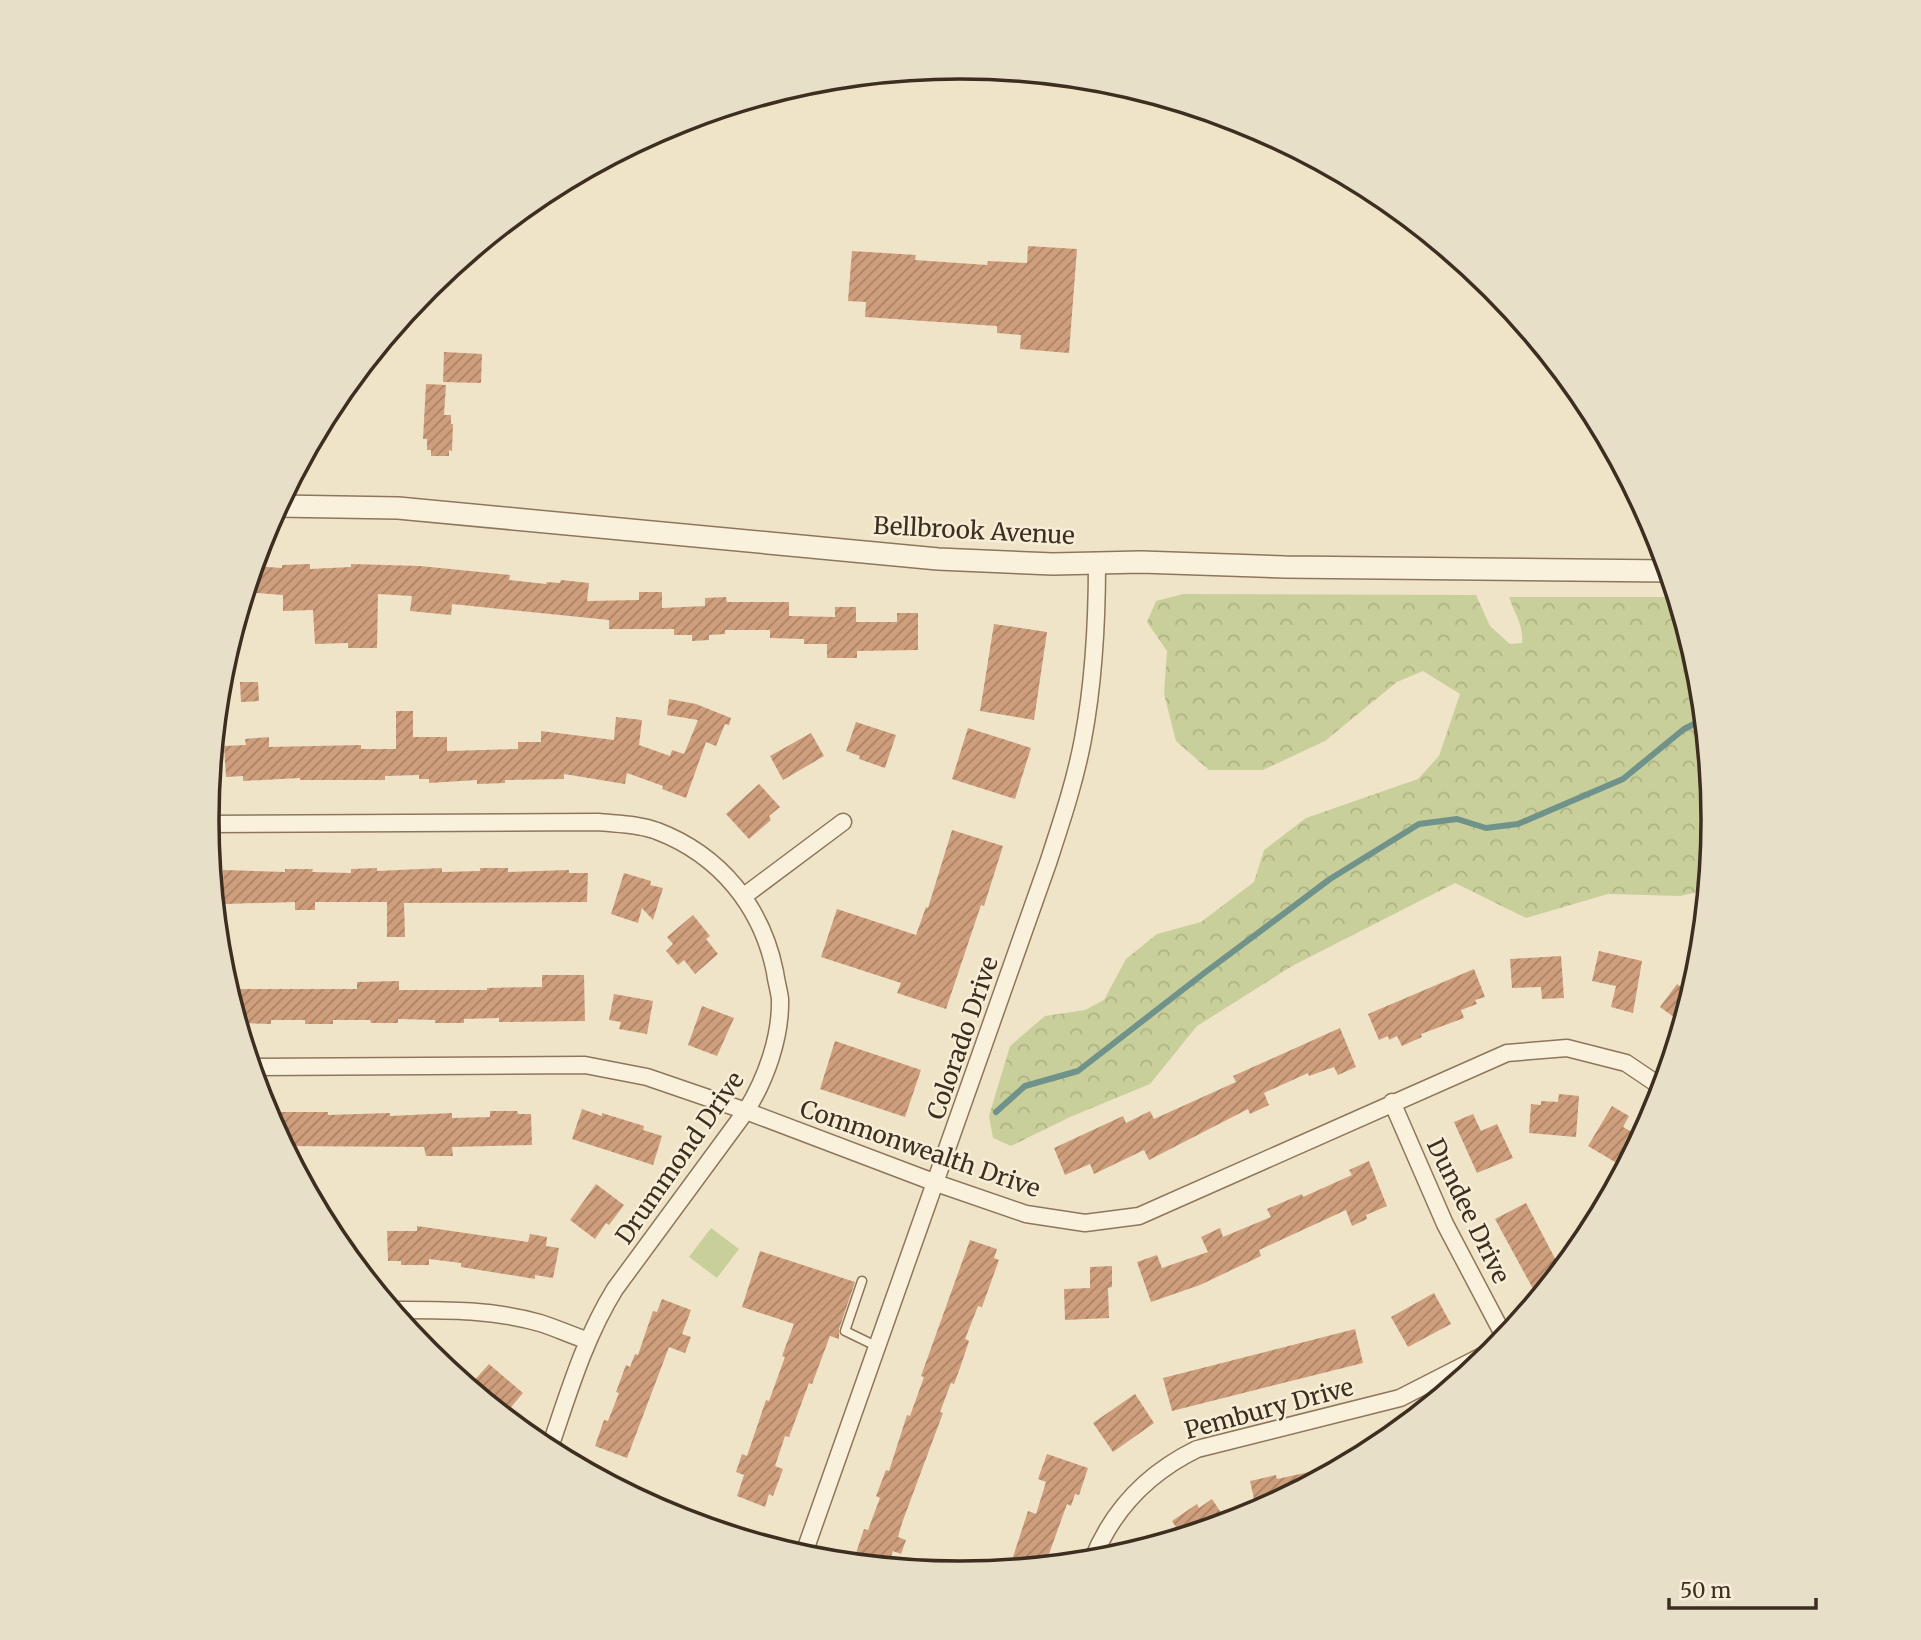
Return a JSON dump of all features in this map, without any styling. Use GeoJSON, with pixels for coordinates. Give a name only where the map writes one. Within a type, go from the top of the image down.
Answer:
{"type":"FeatureCollection","features":[{"type":"Feature","properties":{"kind":"street","name":"Bellbrook Avenue"},"geometry":{"type":"LineString","coordinates":[[290,506],[387,507],[938,559],[1053,564],[1658,571]]}},
{"type":"Feature","properties":{"kind":"street","name":"Colorado Drive"},"geometry":{"type":"LineString","coordinates":[[807,1545],[936,1183],[1072,788],[1091,687],[1097,614],[1097,563]]}},
{"type":"Feature","properties":{"kind":"street","name":"Drummond Drive"},"geometry":{"type":"LineString","coordinates":[[219,824],[598,822],[655,830],[666,835],[707,857],[744,896],[769,943],[780,999],[773,1055],[747,1111],[615,1289],[586,1340],[553,1438]]}},
{"type":"Feature","properties":{"kind":"street"},"geometry":{"type":"LineString","coordinates":[[744,896],[843,822]]}},
{"type":"Feature","properties":{"kind":"street","name":"Commonwealth Drive"},"geometry":{"type":"LineString","coordinates":[[262,1067],[585,1065],[647,1077],[1026,1214],[1085,1223],[1139,1216],[1507,1053],[1567,1048],[1626,1063],[1653,1081]]}},
{"type":"Feature","properties":{"kind":"street","name":"Dundee Drive"},"geometry":{"type":"LineString","coordinates":[[1392,1102],[1445,1224],[1500,1328]]}},
{"type":"Feature","properties":{"kind":"street"},"geometry":{"type":"LineString","coordinates":[[404,1310],[495,1314],[540,1323],[586,1340]]}},
{"type":"Feature","properties":{"kind":"street","name":"Pembury Drive"},"geometry":{"type":"LineString","coordinates":[[1098,1548],[1110,1524],[1143,1484],[1179,1458],[1197,1449],[1400,1398],[1457,1370]]}},
{"type":"Feature","properties":{"kind":"lane"},"geometry":{"type":"LineString","coordinates":[[862,1281],[845,1331],[878,1347]]}},
{"type":"Feature","properties":{"kind":"green space"},"geometry":{"type":"Polygon","coordinates":[[[1183,594],[1476,595],[1490,626],[1510,644],[1522,643],[1522,637],[1509,597],[1667,597],[1688,675],[1695,723],[1702,820],[1698,892],[1680,896],[1608,894],[1526,918],[1455,883],[1294,965],[1197,1026],[1150,1084],[1070,1117],[1011,1146],[993,1138],[989,1116],[1010,1046],[1045,1016],[1085,1010],[1104,1000],[1126,959],[1157,934],[1201,922],[1254,882],[1264,850],[1306,818],[1418,779],[1439,756],[1460,694],[1423,671],[1397,682],[1325,741],[1263,770],[1209,770],[1176,741],[1164,694],[1167,651],[1147,622],[1156,601],[1183,594]]]}},
{"type":"Feature","properties":{"kind":"green space"},"geometry":{"type":"Polygon","coordinates":[[[711,1228],[739,1249],[717,1278],[689,1257],[711,1228]]]}},
{"type":"Feature","properties":{"kind":"building"},"geometry":{"type":"Polygon","coordinates":[[[1028,246],[1077,249],[1069,353],[1020,349],[1021,335],[997,333],[997,326],[865,317],[866,302],[848,301],[852,251],[916,255],[915,260],[987,265],[988,261],[1027,263],[1028,246]]]}},
{"type":"Feature","properties":{"kind":"building"},"geometry":{"type":"Polygon","coordinates":[[[444,352],[482,354],[481,383],[443,382],[444,352]]]}},
{"type":"Feature","properties":{"kind":"building"},"geometry":{"type":"Polygon","coordinates":[[[426,384],[446,385],[444,415],[451,415],[453,424],[452,451],[449,450],[449,456],[431,456],[431,450],[427,450],[427,439],[423,439],[426,384]]]}},
{"type":"Feature","properties":{"kind":"building"},"geometry":{"type":"Polygon","coordinates":[[[310,564],[310,569],[351,567],[351,564],[420,566],[510,575],[509,580],[546,584],[560,583],[561,580],[589,583],[587,601],[639,600],[639,592],[662,592],[662,608],[705,606],[705,598],[726,597],[727,602],[789,602],[789,616],[835,617],[835,607],[856,607],[856,622],[897,622],[897,613],[918,613],[918,650],[857,651],[857,658],[827,658],[827,644],[804,644],[804,639],[770,638],[770,630],[725,630],[725,634],[709,635],[709,640],[692,641],[692,635],[674,635],[674,629],[609,629],[609,620],[452,604],[451,615],[410,611],[412,596],[378,594],[377,648],[348,648],[348,643],[315,644],[313,610],[283,611],[283,595],[256,593],[265,567],[282,568],[282,565],[310,564]]]}},
{"type":"Feature","properties":{"kind":"building"},"geometry":{"type":"Polygon","coordinates":[[[994,624],[1047,632],[1034,720],[980,711],[994,624]]]}},
{"type":"Feature","properties":{"kind":"building"},"geometry":{"type":"Polygon","coordinates":[[[240,682],[258,682],[259,701],[241,702],[240,682]]]}},
{"type":"Feature","properties":{"kind":"building"},"geometry":{"type":"Polygon","coordinates":[[[669,699],[696,704],[731,718],[729,725],[725,724],[716,746],[706,742],[686,798],[627,773],[625,784],[564,774],[564,779],[505,780],[505,783],[477,784],[477,780],[429,783],[429,779],[419,779],[419,775],[385,776],[385,780],[300,778],[243,781],[243,776],[226,777],[224,746],[246,745],[245,739],[269,737],[269,747],[361,745],[361,749],[396,749],[396,711],[413,711],[413,737],[447,737],[447,751],[518,749],[518,742],[541,742],[541,731],[614,740],[616,717],[642,720],[639,745],[670,756],[672,750],[684,754],[698,720],[667,715],[669,699]]]}},
{"type":"Feature","properties":{"kind":"building"},"geometry":{"type":"Polygon","coordinates":[[[856,722],[896,735],[885,768],[859,759],[860,756],[846,751],[856,722]]]}},
{"type":"Feature","properties":{"kind":"building"},"geometry":{"type":"Polygon","coordinates":[[[968,728],[1031,748],[1015,799],[952,779],[968,728]]]}},
{"type":"Feature","properties":{"kind":"building"},"geometry":{"type":"Polygon","coordinates":[[[811,733],[824,756],[783,780],[770,756],[811,733]]]}},
{"type":"Feature","properties":{"kind":"building"},"geometry":{"type":"Polygon","coordinates":[[[759,784],[780,807],[769,816],[771,820],[749,839],[726,814],[759,784]]]}},
{"type":"Feature","properties":{"kind":"building"},"geometry":{"type":"Polygon","coordinates":[[[952,830],[1003,846],[946,1009],[897,993],[901,983],[821,957],[837,909],[916,935],[926,907],[928,908],[952,830]]]}},
{"type":"Feature","properties":{"kind":"building"},"geometry":{"type":"Polygon","coordinates":[[[377,868],[377,871],[442,868],[442,872],[480,871],[480,868],[508,868],[508,872],[569,870],[569,873],[588,873],[587,902],[404,903],[405,937],[387,937],[387,902],[315,902],[315,910],[295,910],[295,902],[225,904],[223,870],[285,872],[285,869],[313,869],[312,872],[351,873],[351,869],[377,868]]]}},
{"type":"Feature","properties":{"kind":"building"},"geometry":{"type":"Polygon","coordinates":[[[624,873],[651,881],[650,885],[663,888],[653,920],[642,908],[638,923],[611,914],[624,873]]]}},
{"type":"Feature","properties":{"kind":"building"},"geometry":{"type":"Polygon","coordinates":[[[693,915],[710,936],[706,939],[718,954],[695,974],[684,960],[678,965],[666,951],[673,944],[667,937],[693,915]]]}},
{"type":"Feature","properties":{"kind":"building"},"geometry":{"type":"Polygon","coordinates":[[[1599,951],[1642,961],[1633,1013],[1611,1007],[1616,986],[1592,981],[1599,951]]]}},
{"type":"Feature","properties":{"kind":"building"},"geometry":{"type":"Polygon","coordinates":[[[1561,956],[1564,998],[1542,999],[1541,987],[1512,988],[1510,959],[1561,956]]]}},
{"type":"Feature","properties":{"kind":"building"},"geometry":{"type":"Polygon","coordinates":[[[1474,969],[1485,997],[1475,1000],[1477,1004],[1461,1010],[1464,1018],[1421,1034],[1422,1037],[1402,1046],[1397,1036],[1389,1040],[1388,1036],[1379,1040],[1368,1014],[1474,969]]]}},
{"type":"Feature","properties":{"kind":"building"},"geometry":{"type":"Polygon","coordinates":[[[542,975],[584,975],[585,1021],[499,1022],[499,1018],[464,1019],[464,1023],[398,1019],[398,1023],[333,1020],[333,1024],[305,1024],[305,1020],[271,1020],[271,1024],[248,1023],[239,989],[357,989],[357,982],[399,981],[399,990],[542,987],[542,975]]]}},
{"type":"Feature","properties":{"kind":"building"},"geometry":{"type":"Polygon","coordinates":[[[1677,984],[1682,988],[1674,1017],[1660,1007],[1677,984]]]}},
{"type":"Feature","properties":{"kind":"building"},"geometry":{"type":"Polygon","coordinates":[[[614,994],[653,1001],[647,1034],[619,1029],[621,1022],[609,1020],[614,994]]]}},
{"type":"Feature","properties":{"kind":"building"},"geometry":{"type":"Polygon","coordinates":[[[702,1006],[734,1018],[717,1056],[688,1045],[702,1006]]]}},
{"type":"Feature","properties":{"kind":"building"},"geometry":{"type":"Polygon","coordinates":[[[1340,1028],[1356,1067],[1338,1075],[1334,1067],[1309,1076],[1308,1073],[1264,1093],[1269,1105],[1250,1114],[1248,1109],[1149,1160],[1144,1150],[1094,1174],[1090,1164],[1065,1175],[1054,1148],[1123,1116],[1126,1123],[1150,1111],[1154,1119],[1236,1082],[1233,1076],[1340,1028]]]}},
{"type":"Feature","properties":{"kind":"building"},"geometry":{"type":"Polygon","coordinates":[[[835,1041],[921,1070],[905,1117],[820,1089],[835,1041]]]}},
{"type":"Feature","properties":{"kind":"building"},"geometry":{"type":"Polygon","coordinates":[[[1559,1094],[1579,1096],[1576,1137],[1529,1133],[1531,1104],[1541,1105],[1541,1101],[1558,1102],[1559,1094]]]}},
{"type":"Feature","properties":{"kind":"building"},"geometry":{"type":"Polygon","coordinates":[[[1612,1106],[1629,1116],[1623,1127],[1632,1132],[1617,1163],[1588,1146],[1612,1106]]]}},
{"type":"Feature","properties":{"kind":"building"},"geometry":{"type":"Polygon","coordinates":[[[582,1109],[644,1126],[643,1130],[662,1136],[653,1165],[572,1139],[582,1109]]]}},
{"type":"Feature","properties":{"kind":"building"},"geometry":{"type":"Polygon","coordinates":[[[490,1111],[531,1114],[532,1145],[452,1147],[453,1156],[426,1156],[424,1147],[295,1146],[280,1112],[328,1112],[328,1115],[390,1113],[390,1116],[452,1113],[452,1118],[490,1117],[490,1111]]]}},
{"type":"Feature","properties":{"kind":"building"},"geometry":{"type":"Polygon","coordinates":[[[1473,1114],[1481,1131],[1497,1124],[1513,1158],[1477,1173],[1454,1122],[1473,1114]]]}},
{"type":"Feature","properties":{"kind":"building"},"geometry":{"type":"Polygon","coordinates":[[[1369,1161],[1387,1206],[1366,1215],[1367,1219],[1352,1226],[1346,1210],[1259,1250],[1261,1256],[1200,1285],[1151,1302],[1137,1262],[1157,1255],[1162,1268],[1208,1252],[1201,1237],[1220,1228],[1223,1237],[1271,1217],[1267,1209],[1302,1194],[1303,1197],[1352,1175],[1349,1170],[1369,1161]]]}},
{"type":"Feature","properties":{"kind":"building"},"geometry":{"type":"Polygon","coordinates":[[[596,1184],[624,1205],[595,1239],[570,1220],[596,1184]]]}},
{"type":"Feature","properties":{"kind":"building"},"geometry":{"type":"Polygon","coordinates":[[[1526,1203],[1556,1261],[1534,1290],[1495,1219],[1526,1203]]]}},
{"type":"Feature","properties":{"kind":"building"},"geometry":{"type":"Polygon","coordinates":[[[417,1226],[528,1242],[530,1234],[547,1237],[546,1246],[559,1248],[553,1278],[535,1275],[535,1279],[429,1259],[429,1265],[401,1265],[401,1261],[388,1261],[387,1231],[417,1231],[417,1226]]]}},
{"type":"Feature","properties":{"kind":"building"},"geometry":{"type":"Polygon","coordinates":[[[970,1240],[997,1249],[994,1258],[999,1260],[982,1307],[978,1306],[965,1339],[969,1341],[960,1368],[940,1412],[943,1413],[902,1523],[898,1537],[906,1540],[901,1554],[893,1551],[891,1558],[859,1554],[856,1553],[864,1529],[868,1530],[880,1498],[876,1496],[886,1470],[889,1471],[907,1415],[910,1416],[924,1377],[921,1376],[970,1240]]]}},
{"type":"Feature","properties":{"kind":"building"},"geometry":{"type":"Polygon","coordinates":[[[760,1251],[855,1282],[839,1329],[839,1339],[830,1336],[789,1437],[785,1436],[775,1466],[783,1469],[773,1496],[769,1494],[765,1507],[737,1496],[744,1475],[736,1472],[742,1454],[747,1456],[766,1400],[769,1401],[794,1324],[742,1307],[760,1251]]]}},
{"type":"Feature","properties":{"kind":"building"},"geometry":{"type":"Polygon","coordinates":[[[1112,1266],[1112,1287],[1108,1288],[1109,1318],[1065,1320],[1064,1289],[1090,1288],[1090,1267],[1112,1266]]]}},
{"type":"Feature","properties":{"kind":"building"},"geometry":{"type":"Polygon","coordinates":[[[1434,1293],[1451,1324],[1408,1347],[1391,1317],[1434,1293]]]}},
{"type":"Feature","properties":{"kind":"building"},"geometry":{"type":"Polygon","coordinates":[[[662,1299],[691,1310],[682,1334],[691,1337],[685,1353],[669,1347],[627,1458],[595,1446],[604,1420],[608,1421],[619,1393],[616,1392],[626,1365],[630,1367],[635,1354],[638,1355],[653,1311],[657,1312],[662,1299]]]}},
{"type":"Feature","properties":{"kind":"building"},"geometry":{"type":"Polygon","coordinates":[[[1355,1329],[1363,1363],[1172,1411],[1163,1378],[1355,1329]]]}},
{"type":"Feature","properties":{"kind":"building"},"geometry":{"type":"Polygon","coordinates":[[[489,1364],[523,1393],[510,1409],[475,1380],[489,1364]]]}},
{"type":"Feature","properties":{"kind":"building"},"geometry":{"type":"Polygon","coordinates":[[[1135,1394],[1154,1423],[1113,1452],[1093,1423],[1135,1394]]]}},
{"type":"Feature","properties":{"kind":"building"},"geometry":{"type":"Polygon","coordinates":[[[1047,1454],[1088,1468],[1079,1495],[1075,1494],[1071,1506],[1067,1504],[1048,1556],[1012,1560],[1028,1511],[1036,1514],[1046,1482],[1038,1479],[1047,1454]]]}},
{"type":"Feature","properties":{"kind":"building"},"geometry":{"type":"Polygon","coordinates":[[[1315,1471],[1254,1500],[1250,1481],[1276,1475],[1277,1479],[1315,1471]]]}},
{"type":"Feature","properties":{"kind":"building"},"geometry":{"type":"Polygon","coordinates":[[[1212,1499],[1222,1513],[1177,1529],[1172,1521],[1197,1504],[1199,1508],[1212,1499]]]}},
{"type":"Feature","properties":{"kind":"waterway"},"geometry":{"type":"LineString","coordinates":[[996,1112],[1025,1086],[1078,1071],[1330,879],[1419,824],[1457,819],[1486,828],[1518,824],[1623,779],[1684,729],[1695,723]]}}]}
